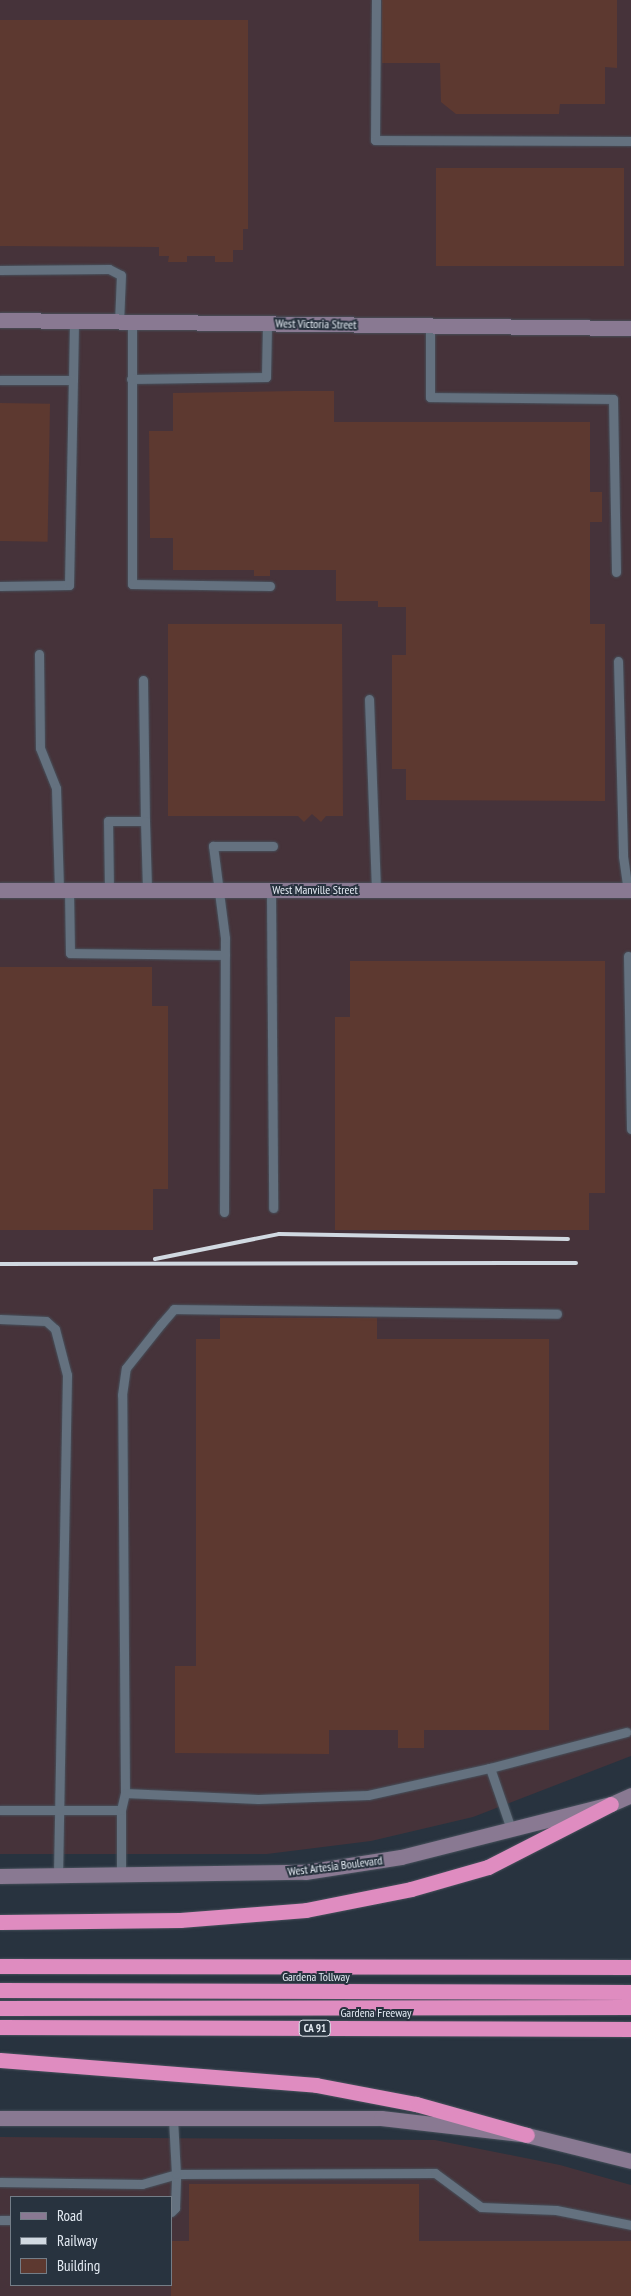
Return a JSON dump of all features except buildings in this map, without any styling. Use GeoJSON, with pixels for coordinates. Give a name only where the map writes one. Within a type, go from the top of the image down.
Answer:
{"type":"FeatureCollection","features":[{"type":"Feature","properties":{"kind":"highway"},"geometry":{"type":"LineString","coordinates":[[0,1922],[180,1920],[306,1910],[411,1889],[488,1867],[611,1804]]}},
{"type":"Feature","properties":{"kind":"highway"},"geometry":{"type":"LineString","coordinates":[[0,1966],[631,1967]]}},
{"type":"Feature","properties":{"kind":"highway","name":"Gardena Tollway"},"geometry":{"type":"LineString","coordinates":[[0,1990],[631,1992]]}},
{"type":"Feature","properties":{"kind":"highway"},"geometry":{"type":"LineString","coordinates":[[0,2008],[631,2007]]}},
{"type":"Feature","properties":{"kind":"highway","name":"Gardena Freeway"},"geometry":{"type":"LineString","coordinates":[[0,2027],[631,2029]]}},
{"type":"Feature","properties":{"kind":"highway"},"geometry":{"type":"LineString","coordinates":[[0,2060],[316,2085],[416,2104],[527,2135]]}},
{"type":"Feature","properties":{"kind":"main road","name":"West Victoria Street"},"geometry":{"type":"LineString","coordinates":[[0,320],[631,328]]}},
{"type":"Feature","properties":{"kind":"main road","name":"West Manville Street"},"geometry":{"type":"LineString","coordinates":[[0,890],[629,890]]}},
{"type":"Feature","properties":{"kind":"main road","name":"West Artesia Boulevard"},"geometry":{"type":"LineString","coordinates":[[0,1876],[121,1876],[305,1872],[401,1857],[611,1804],[631,1795]]}},
{"type":"Feature","properties":{"kind":"main road"},"geometry":{"type":"LineString","coordinates":[[0,2118],[381,2118],[527,2135],[631,2161]]}},
{"type":"Feature","properties":{"kind":"lane"},"geometry":{"type":"LineString","coordinates":[[376,0],[375,140],[631,140]]}},
{"type":"Feature","properties":{"kind":"lane"},"geometry":{"type":"LineString","coordinates":[[0,270],[109,269],[121,275],[131,379],[132,584],[270,586]]}},
{"type":"Feature","properties":{"kind":"lane"},"geometry":{"type":"LineString","coordinates":[[0,586],[69,585],[74,321]]}},
{"type":"Feature","properties":{"kind":"lane"},"geometry":{"type":"LineString","coordinates":[[131,379],[266,377],[267,323]]}},
{"type":"Feature","properties":{"kind":"lane"},"geometry":{"type":"LineString","coordinates":[[430,325],[430,397],[613,399],[616,572]]}},
{"type":"Feature","properties":{"kind":"lane"},"geometry":{"type":"LineString","coordinates":[[0,380],[73,380]]}},
{"type":"Feature","properties":{"kind":"lane"},"geometry":{"type":"LineString","coordinates":[[39,654],[40,748],[56,788],[70,953],[225,955]]}},
{"type":"Feature","properties":{"kind":"lane"},"geometry":{"type":"LineString","coordinates":[[618,661],[623,856],[629,890]]}},
{"type":"Feature","properties":{"kind":"lane"},"geometry":{"type":"LineString","coordinates":[[143,680],[146,890]]}},
{"type":"Feature","properties":{"kind":"lane"},"geometry":{"type":"LineString","coordinates":[[369,699],[376,890]]}},
{"type":"Feature","properties":{"kind":"lane"},"geometry":{"type":"LineString","coordinates":[[109,890],[108,821],[145,821]]}},
{"type":"Feature","properties":{"kind":"lane"},"geometry":{"type":"LineString","coordinates":[[224,1212],[225,955],[213,846],[273,846]]}},
{"type":"Feature","properties":{"kind":"lane"},"geometry":{"type":"LineString","coordinates":[[271,890],[273,1208]]}},
{"type":"Feature","properties":{"kind":"lane"},"geometry":{"type":"LineString","coordinates":[[628,956],[631,1129]]}},
{"type":"Feature","properties":{"kind":"lane"},"geometry":{"type":"LineString","coordinates":[[121,1876],[121,1810],[124,1793],[122,1395],[126,1368],[174,1310],[557,1314]]}},
{"type":"Feature","properties":{"kind":"lane"},"geometry":{"type":"LineString","coordinates":[[0,1319],[46,1321],[54,1329],[67,1375],[58,1876]]}},
{"type":"Feature","properties":{"kind":"lane"},"geometry":{"type":"LineString","coordinates":[[124,1793],[258,1799],[368,1795],[490,1768],[626,1732]]}},
{"type":"Feature","properties":{"kind":"lane"},"geometry":{"type":"LineString","coordinates":[[490,1768],[511,1829]]}},
{"type":"Feature","properties":{"kind":"lane"},"geometry":{"type":"LineString","coordinates":[[0,1810],[121,1810]]}},
{"type":"Feature","properties":{"kind":"lane"},"geometry":{"type":"LineString","coordinates":[[172,2211],[175,2208],[176,2174],[173,2118]]}},
{"type":"Feature","properties":{"kind":"lane"},"geometry":{"type":"LineString","coordinates":[[0,2182],[142,2184],[176,2174],[435,2173],[481,2207],[556,2210],[631,2225]]}},
{"type":"Feature","properties":{"kind":"shaded area"},"geometry":{"type":"Polygon","coordinates":[[[0,0],[631,0],[631,1756],[473,1817],[371,1841],[267,1854],[0,1854],[0,0]]]}},
{"type":"Feature","properties":{"kind":"shaded area"},"geometry":{"type":"Polygon","coordinates":[[[0,2137],[435,2140],[560,2165],[631,2185],[631,2296],[0,2296],[0,2137]]]}},
{"type":"Feature","properties":{"kind":"railway"},"geometry":{"type":"LineString","coordinates":[[155,1259],[279,1234],[568,1239]]}},
{"type":"Feature","properties":{"kind":"railway"},"geometry":{"type":"LineString","coordinates":[[0,1264],[576,1263]]}}]}
